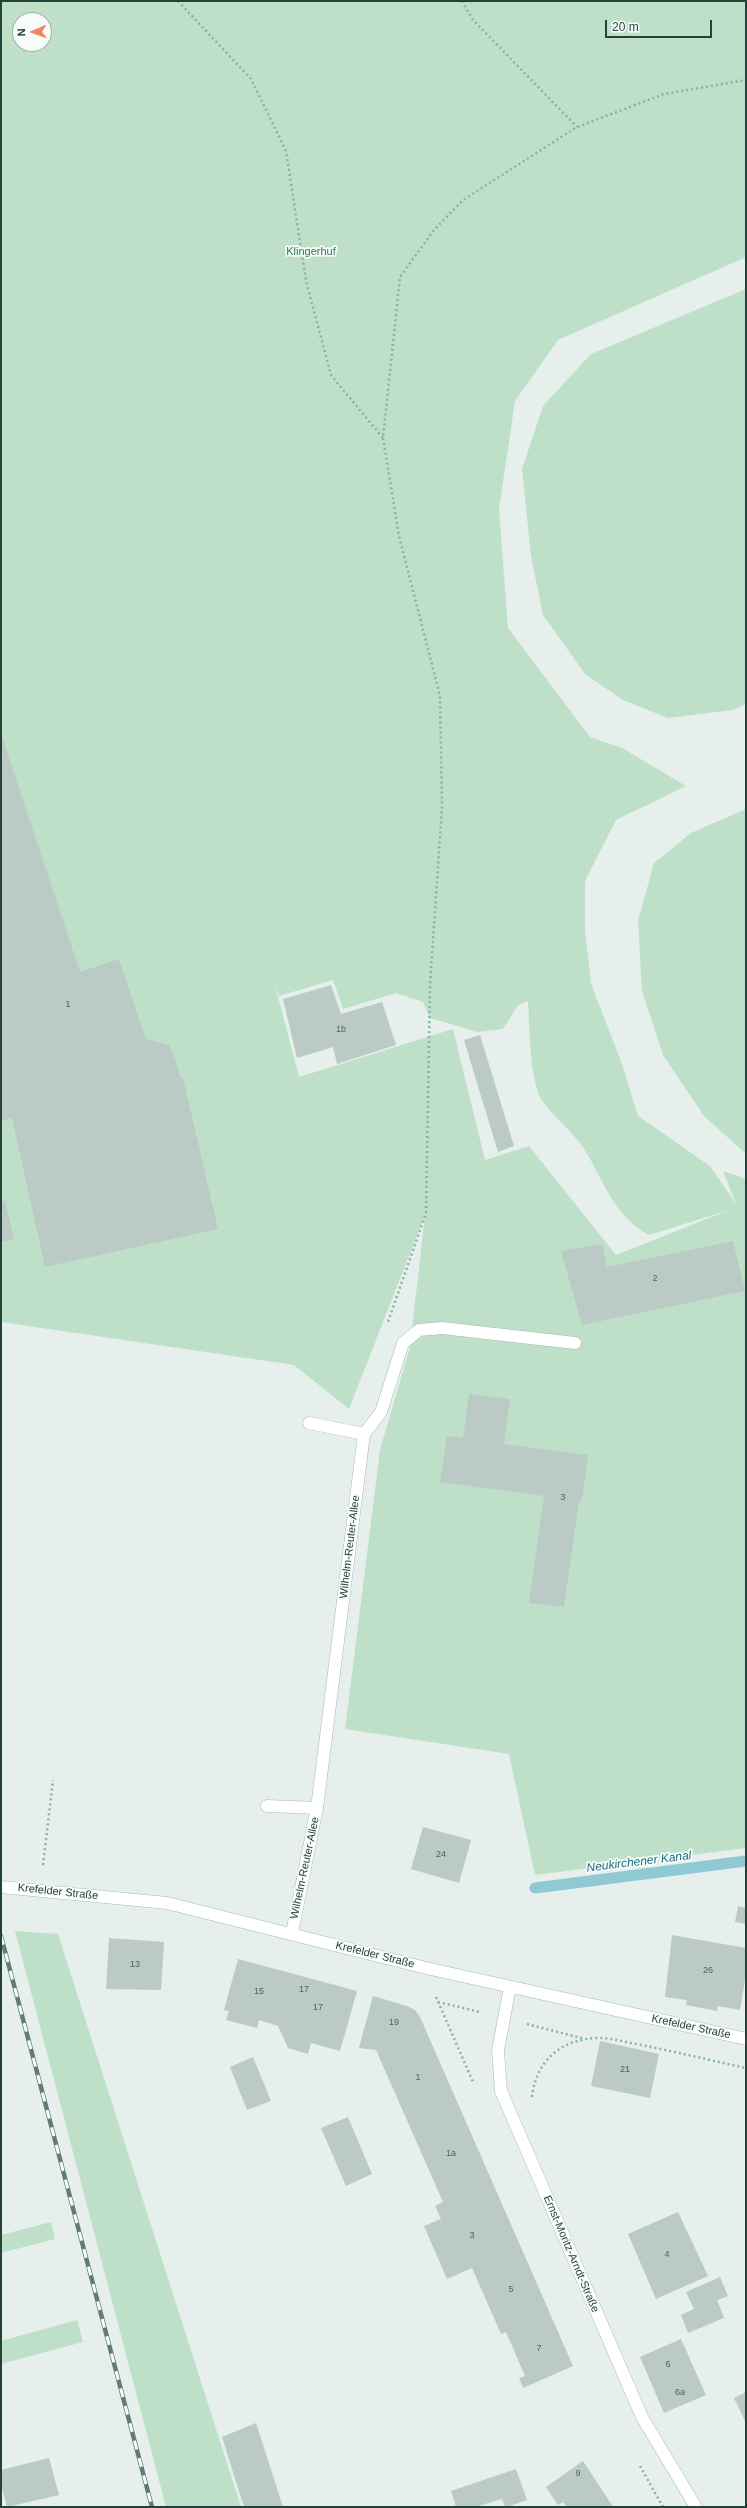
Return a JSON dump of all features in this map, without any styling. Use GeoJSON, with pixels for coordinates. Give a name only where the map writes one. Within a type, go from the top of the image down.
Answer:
{"type":"FeatureCollection","features":[{"type":"Feature","properties":{"kind":"street"},"geometry":{"type":"LineString","coordinates":[[309,1423],[364,1434],[381,1412],[404,1343],[419,1330],[442,1328],[575,1343]]}},
{"type":"Feature","properties":{"kind":"street","name":"Wilhelm-Reuter-Allee"},"geometry":{"type":"LineString","coordinates":[[292,1933],[318,1808],[364,1434]]}},
{"type":"Feature","properties":{"kind":"street"},"geometry":{"type":"LineString","coordinates":[[268,1806],[318,1808]]}},
{"type":"Feature","properties":{"kind":"street","name":"Krefelder Straße"},"geometry":{"type":"LineString","coordinates":[[1,1887],[167,1903],[510,1987],[746,2039]]}},
{"type":"Feature","properties":{"kind":"street","name":"Ernst-Moritz-Arndt-Straße"},"geometry":{"type":"LineString","coordinates":[[510,1987],[498,2050],[501,2091],[642,2417],[696,2507]]}},
{"type":"Feature","properties":{"kind":"path"},"geometry":{"type":"LineString","coordinates":[[178,1],[251,79],[286,151],[306,281],[331,374],[383,438]]}},
{"type":"Feature","properties":{"kind":"path"},"geometry":{"type":"LineString","coordinates":[[462,1],[473,20],[577,127]]}},
{"type":"Feature","properties":{"kind":"path"},"geometry":{"type":"LineString","coordinates":[[387,1323],[426,1213],[430,985],[442,807],[440,696],[398,536],[383,438],[400,277],[434,230],[464,200],[577,127],[664,94],[746,80]]}},
{"type":"Feature","properties":{"kind":"path"},"geometry":{"type":"LineString","coordinates":[[40,1890],[52,1780]]}},
{"type":"Feature","properties":{"kind":"path"},"geometry":{"type":"LineString","coordinates":[[532,2103],[534,2080],[549,2055],[571,2043],[586,2039],[601,2038],[662,2049],[746,2068]]}},
{"type":"Feature","properties":{"kind":"green space","name":"Klingerhuf"},"geometry":{"type":"Polygon","coordinates":[[[1,1],[746,1],[746,257],[558,340],[515,401],[499,509],[508,628],[590,737],[622,748],[686,786],[616,820],[585,881],[585,931],[591,984],[621,1061],[638,1116],[710,1166],[736,1204],[723,1171],[746,1179],[746,1848],[535,1875],[509,1754],[345,1729],[380,1450],[410,1347],[425,1215],[349,1409],[294,1365],[1,1322],[1,1]],[[333,980],[279,996],[274,981],[299,1077],[453,1029],[485,1160],[529,1146],[616,1255],[729,1210],[649,1235],[625,1217],[609,1194],[581,1144],[546,1106],[539,1095],[533,1073],[528,1001],[518,1005],[503,1029],[477,1032],[430,1018],[423,1002],[396,993],[343,1009],[333,980]]]}},
{"type":"Feature","properties":{"kind":"green space"},"geometry":{"type":"Polygon","coordinates":[[[746,289],[746,704],[733,710],[668,718],[623,700],[585,674],[543,615],[531,556],[522,469],[543,406],[591,354],[746,289]]]}},
{"type":"Feature","properties":{"kind":"green space"},"geometry":{"type":"Polygon","coordinates":[[[746,809],[746,1154],[704,1116],[663,1055],[642,991],[638,921],[654,863],[691,833],[746,809]]]}},
{"type":"Feature","properties":{"kind":"green space"},"geometry":{"type":"Polygon","coordinates":[[[15,1931],[58,1934],[241,2507],[166,2507],[15,1931]]]}},
{"type":"Feature","properties":{"kind":"green space"},"geometry":{"type":"Polygon","coordinates":[[[51,2222],[55,2239],[1,2253],[1,2235],[51,2222]]]}},
{"type":"Feature","properties":{"kind":"green space"},"geometry":{"type":"Polygon","coordinates":[[[77,2320],[83,2342],[1,2364],[1,2341],[77,2320]]]}},
{"type":"Feature","properties":{"kind":"building"},"geometry":{"type":"Polygon","coordinates":[[[1,734],[80,972],[119,959],[146,1039],[170,1045],[181,1078],[183,1078],[218,1229],[45,1267],[12,1118],[1,1121],[1,734]]]}},
{"type":"Feature","properties":{"kind":"building"},"geometry":{"type":"Polygon","coordinates":[[[331,985],[341,1014],[382,1002],[396,1045],[337,1064],[333,1047],[297,1058],[283,999],[331,985]]]}},
{"type":"Feature","properties":{"kind":"building"},"geometry":{"type":"Polygon","coordinates":[[[480,1035],[514,1146],[498,1152],[464,1040],[480,1035]]]}},
{"type":"Feature","properties":{"kind":"building"},"geometry":{"type":"Polygon","coordinates":[[[5,1201],[14,1239],[1,1242],[1,1202],[5,1201]]]}},
{"type":"Feature","properties":{"kind":"building"},"geometry":{"type":"Polygon","coordinates":[[[733,1241],[745,1291],[582,1325],[561,1251],[602,1244],[607,1267],[733,1241]]]}},
{"type":"Feature","properties":{"kind":"building"},"geometry":{"type":"Polygon","coordinates":[[[469,1394],[510,1399],[504,1444],[588,1455],[582,1501],[579,1501],[564,1607],[529,1603],[544,1496],[440,1482],[447,1436],[463,1438],[469,1394]]]}},
{"type":"Feature","properties":{"kind":"building"},"geometry":{"type":"Polygon","coordinates":[[[423,1827],[471,1840],[459,1883],[411,1869],[423,1827]]]}},
{"type":"Feature","properties":{"kind":"building"},"geometry":{"type":"Polygon","coordinates":[[[738,1906],[746,1908],[746,1924],[735,1922],[738,1906]]]}},
{"type":"Feature","properties":{"kind":"building"},"geometry":{"type":"Polygon","coordinates":[[[672,1935],[746,1948],[746,1974],[740,2010],[718,2006],[717,2011],[686,2005],[687,2000],[665,1997],[672,1935]]]}},
{"type":"Feature","properties":{"kind":"building"},"geometry":{"type":"Polygon","coordinates":[[[109,1938],[164,1942],[161,1990],[106,1989],[109,1938]]]}},
{"type":"Feature","properties":{"kind":"building"},"geometry":{"type":"Polygon","coordinates":[[[238,1959],[357,1991],[340,2051],[311,2043],[308,2054],[288,2048],[278,2026],[259,2020],[257,2028],[226,2020],[229,2011],[224,2010],[238,1959]]]}},
{"type":"Feature","properties":{"kind":"building"},"geometry":{"type":"Polygon","coordinates":[[[373,1996],[407,2006],[415,2010],[420,2017],[573,2366],[523,2388],[519,2378],[525,2376],[506,2332],[501,2334],[472,2268],[447,2279],[424,2226],[441,2219],[435,2206],[443,2202],[376,2050],[359,2048],[373,1996]]]}},
{"type":"Feature","properties":{"kind":"building"},"geometry":{"type":"Polygon","coordinates":[[[600,2041],[659,2054],[650,2098],[591,2086],[600,2041]]]}},
{"type":"Feature","properties":{"kind":"building"},"geometry":{"type":"Polygon","coordinates":[[[253,2057],[271,2101],[247,2110],[230,2067],[253,2057]]]}},
{"type":"Feature","properties":{"kind":"building"},"geometry":{"type":"Polygon","coordinates":[[[348,2117],[372,2174],[346,2186],[321,2128],[348,2117]]]}},
{"type":"Feature","properties":{"kind":"building"},"geometry":{"type":"Polygon","coordinates":[[[678,2212],[708,2276],[656,2299],[628,2234],[678,2212]]]}},
{"type":"Feature","properties":{"kind":"building"},"geometry":{"type":"Polygon","coordinates":[[[720,2277],[728,2296],[717,2300],[724,2318],[688,2333],[681,2315],[694,2309],[686,2292],[720,2277]]]}},
{"type":"Feature","properties":{"kind":"building"},"geometry":{"type":"Polygon","coordinates":[[[681,2339],[706,2395],[664,2413],[640,2357],[681,2339]]]}},
{"type":"Feature","properties":{"kind":"building"},"geometry":{"type":"Polygon","coordinates":[[[746,2392],[746,2423],[734,2398],[746,2392]]]}},
{"type":"Feature","properties":{"kind":"building"},"geometry":{"type":"Polygon","coordinates":[[[256,2423],[283,2507],[244,2507],[222,2437],[256,2423]]]}},
{"type":"Feature","properties":{"kind":"building"},"geometry":{"type":"Polygon","coordinates":[[[49,2458],[59,2495],[7,2507],[1,2484],[1,2470],[49,2458]]]}},
{"type":"Feature","properties":{"kind":"building"},"geometry":{"type":"Polygon","coordinates":[[[583,2461],[613,2507],[567,2507],[563,2502],[558,2505],[546,2487],[583,2461]]]}},
{"type":"Feature","properties":{"kind":"building"},"geometry":{"type":"Polygon","coordinates":[[[516,2469],[527,2500],[507,2507],[505,2507],[502,2499],[475,2507],[456,2507],[451,2491],[516,2469]]]}},
{"type":"Feature","properties":{"kind":"waterway","name":"Neukirchener Kanal"},"geometry":{"type":"LineString","coordinates":[[535,1888],[746,1861]]}},
{"type":"Feature","properties":{"kind":"railway"},"geometry":{"type":"LineString","coordinates":[[1,1936],[152,2507]]}}]}
